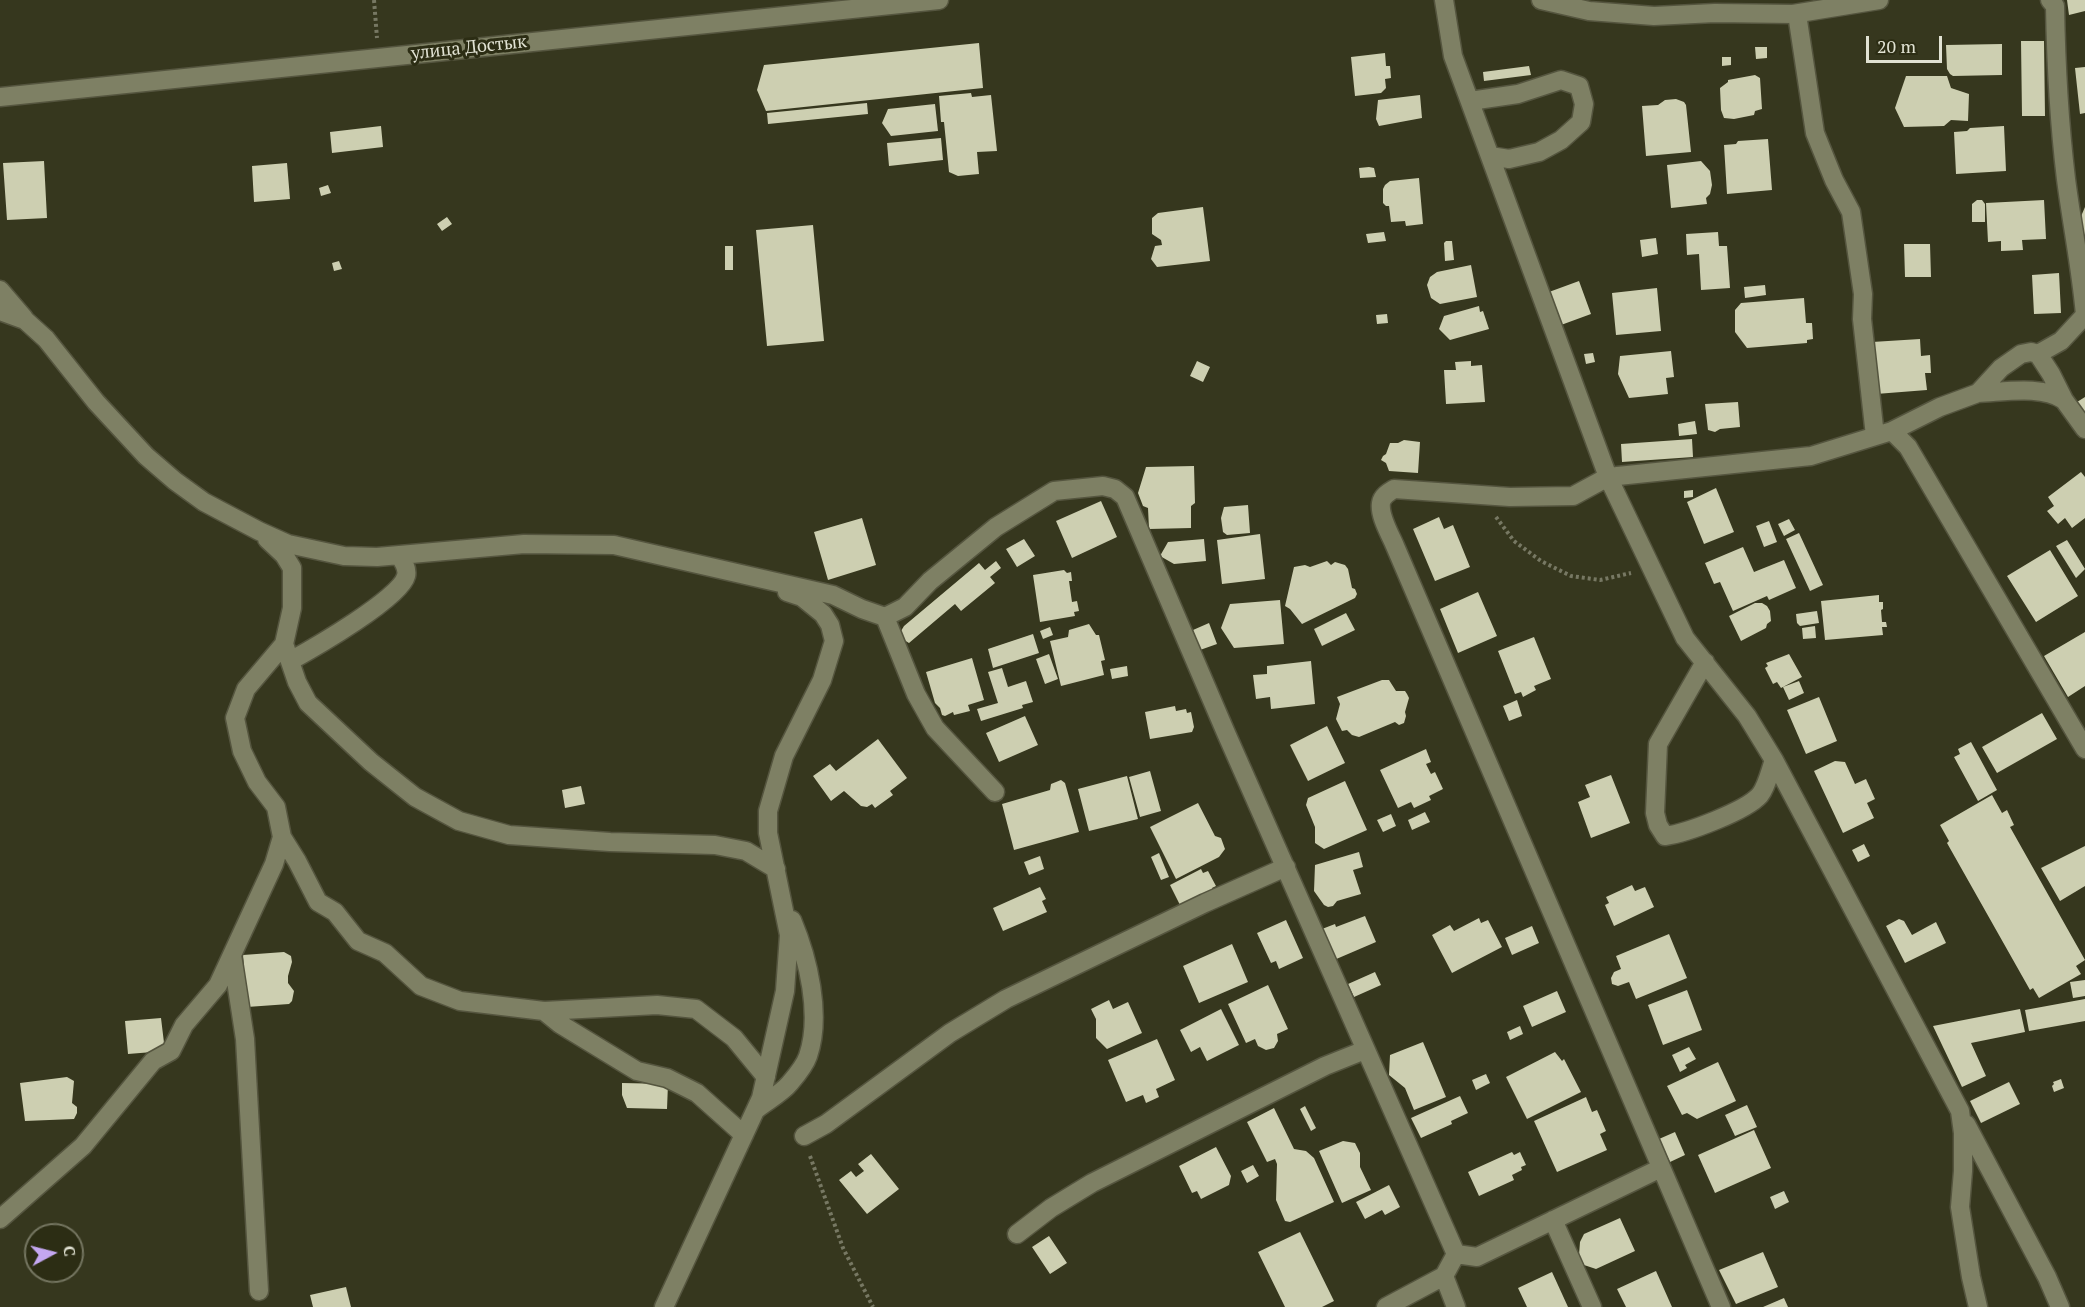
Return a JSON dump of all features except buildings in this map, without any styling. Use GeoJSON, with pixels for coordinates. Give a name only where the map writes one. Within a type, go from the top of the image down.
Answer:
{"type":"FeatureCollection","features":[{"type":"Feature","properties":{"kind":"street","name":"улица Достык"},"geometry":{"type":"LineString","coordinates":[[0,97],[939,0]]}},
{"type":"Feature","properties":{"kind":"street"},"geometry":{"type":"LineString","coordinates":[[1444,0],[1453,56],[1608,477],[1685,638],[1747,716],[1774,760],[2060,1307]]}},
{"type":"Feature","properties":{"kind":"street"},"geometry":{"type":"LineString","coordinates":[[1540,0],[1588,11],[1654,16],[1715,13],[1797,14],[1879,0]]}},
{"type":"Feature","properties":{"kind":"street"},"geometry":{"type":"LineString","coordinates":[[2038,354],[2061,341],[2085,315],[2066,179],[2058,99],[2055,6],[2050,0]]}},
{"type":"Feature","properties":{"kind":"street"},"geometry":{"type":"LineString","coordinates":[[1797,14],[1815,133],[1834,180],[1851,212],[1863,294],[1862,319],[1883,433]]}},
{"type":"Feature","properties":{"kind":"street"},"geometry":{"type":"LineString","coordinates":[[1470,101],[1518,94],[1561,80],[1579,86],[1584,104],[1581,122],[1561,140],[1539,152],[1509,159],[1490,156]]}},
{"type":"Feature","properties":{"kind":"street"},"geometry":{"type":"LineString","coordinates":[[0,290],[25,320],[45,339],[96,402],[146,456],[204,502],[259,531],[288,543],[344,556],[377,558],[524,544],[614,545],[834,595],[885,617],[916,694],[935,728],[995,792]]}},
{"type":"Feature","properties":{"kind":"street"},"geometry":{"type":"LineString","coordinates":[[0,311],[25,320]]}},
{"type":"Feature","properties":{"kind":"street"},"geometry":{"type":"LineString","coordinates":[[1978,393],[2001,368],[2021,354],[2031,352],[2038,354],[2064,400],[2085,429]]}},
{"type":"Feature","properties":{"kind":"street"},"geometry":{"type":"LineString","coordinates":[[1721,1307],[1395,546],[1383,516],[1381,503],[1384,495],[1394,489],[1484,496],[1573,496],[1608,477],[1812,456],[1883,433],[1940,407],[1978,393],[2034,392],[2056,395],[2064,400]]}},
{"type":"Feature","properties":{"kind":"street"},"geometry":{"type":"LineString","coordinates":[[1883,433],[1908,447],[2085,749]]}},
{"type":"Feature","properties":{"kind":"street"},"geometry":{"type":"LineString","coordinates":[[885,617],[905,607],[930,581],[996,527],[1054,491],[1103,486],[1115,489],[1125,497],[1455,1254]]}},
{"type":"Feature","properties":{"kind":"street"},"geometry":{"type":"LineString","coordinates":[[259,531],[284,555],[292,568],[292,608],[287,653],[308,703],[371,762],[415,796],[459,821],[509,835],[610,842],[715,845],[746,851],[776,868]]}},
{"type":"Feature","properties":{"kind":"street"},"geometry":{"type":"LineString","coordinates":[[399,555],[405,563],[407,575],[403,584],[380,604],[321,645],[287,653],[246,689],[235,718],[242,751],[257,782],[276,807],[282,837],[318,902],[335,912],[358,941],[385,953],[421,986],[460,1001],[544,1011],[657,1005],[696,1009],[734,1038],[766,1077]]}},
{"type":"Feature","properties":{"kind":"street"},"geometry":{"type":"LineString","coordinates":[[664,1307],[761,1098],[785,991],[789,935],[768,833],[768,811],[784,756],[822,680],[834,641],[830,625],[823,614],[802,597],[751,576]]}},
{"type":"Feature","properties":{"kind":"street"},"geometry":{"type":"LineString","coordinates":[[823,614],[833,608],[852,604]]}},
{"type":"Feature","properties":{"kind":"street"},"geometry":{"type":"LineString","coordinates":[[1705,662],[1658,744],[1654,784],[1655,813],[1658,825],[1665,836],[1679,834],[1701,826],[1751,802],[1761,794],[1774,760]]}},
{"type":"Feature","properties":{"kind":"street"},"geometry":{"type":"LineString","coordinates":[[0,1220],[82,1146],[153,1061],[171,1051],[184,1024],[218,985],[274,864],[282,837]]}},
{"type":"Feature","properties":{"kind":"street"},"geometry":{"type":"LineString","coordinates":[[804,1136],[826,1124],[950,1033],[1006,999],[1205,903],[1286,867]]}},
{"type":"Feature","properties":{"kind":"street"},"geometry":{"type":"LineString","coordinates":[[756,1109],[789,1085],[808,1058],[814,1024],[803,946],[782,896]]}},
{"type":"Feature","properties":{"kind":"street"},"geometry":{"type":"LineString","coordinates":[[232,955],[244,1040],[259,1291]]}},
{"type":"Feature","properties":{"kind":"street"},"geometry":{"type":"LineString","coordinates":[[544,1011],[560,1024],[637,1071],[667,1078],[698,1093],[744,1135]]}},
{"type":"Feature","properties":{"kind":"street"},"geometry":{"type":"LineString","coordinates":[[1017,1233],[1051,1208],[1092,1183],[1325,1066],[1365,1050]]}},
{"type":"Feature","properties":{"kind":"street"},"geometry":{"type":"LineString","coordinates":[[1960,1112],[1964,1133],[1964,1171],[1960,1207],[1978,1307]]}},
{"type":"Feature","properties":{"kind":"street"},"geometry":{"type":"LineString","coordinates":[[1455,1254],[1477,1257],[1661,1168]]}},
{"type":"Feature","properties":{"kind":"street"},"geometry":{"type":"LineString","coordinates":[[1552,1220],[1592,1307]]}},
{"type":"Feature","properties":{"kind":"street"},"geometry":{"type":"LineString","coordinates":[[1386,1307],[1444,1276],[1455,1254]]}},
{"type":"Feature","properties":{"kind":"street"},"geometry":{"type":"LineString","coordinates":[[1444,1276],[1456,1307]]}},
{"type":"Feature","properties":{"kind":"path"},"geometry":{"type":"LineString","coordinates":[[374,0],[380,57]]}},
{"type":"Feature","properties":{"kind":"path"},"geometry":{"type":"LineString","coordinates":[[1484,496],[1491,512],[1514,541],[1541,561],[1571,576],[1600,580],[1652,569]]}},
{"type":"Feature","properties":{"kind":"path"},"geometry":{"type":"LineString","coordinates":[[804,1136],[843,1248],[873,1307]]}}]}
